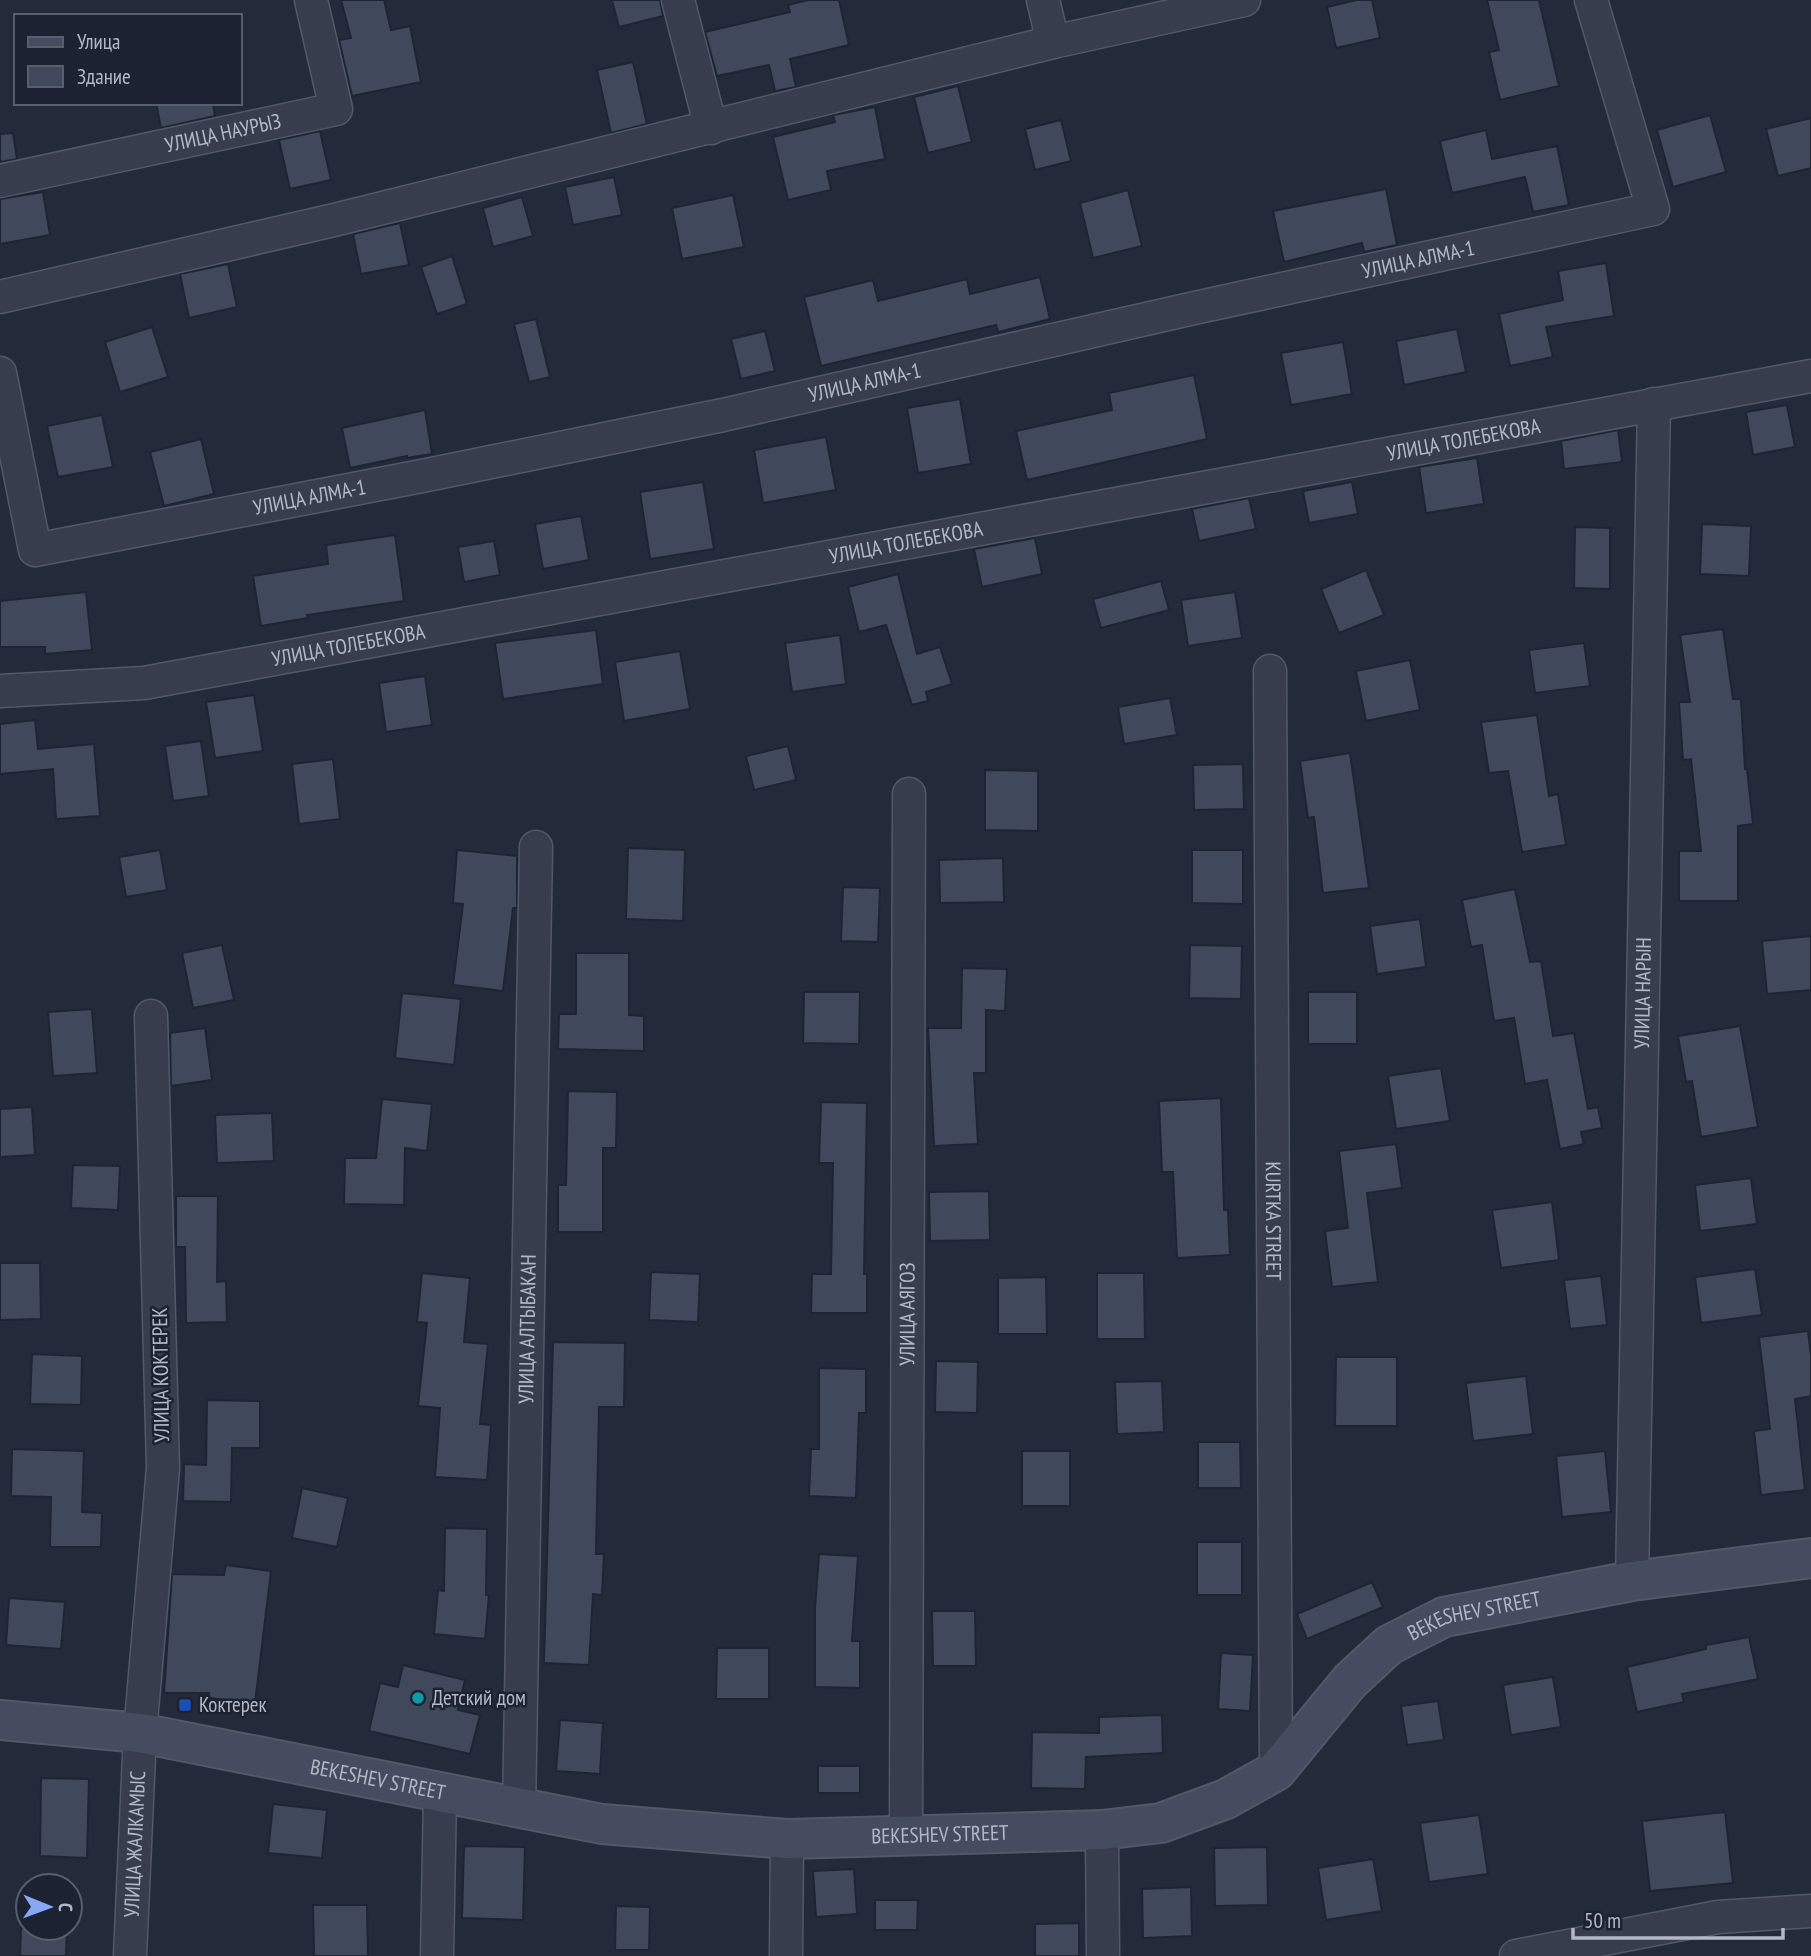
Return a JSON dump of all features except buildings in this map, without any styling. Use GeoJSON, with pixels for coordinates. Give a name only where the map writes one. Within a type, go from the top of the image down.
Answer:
{"type":"FeatureCollection","features":[{"type":"Feature","properties":{"kind":"main road","name":"BEKESHEV STREET"},"geometry":{"type":"LineString","coordinates":[[0,1720],[140,1733],[602,1825],[787,1839],[1102,1830],[1161,1823],[1226,1799],[1276,1771],[1350,1681],[1389,1645],[1444,1617],[1632,1581],[1811,1559]]}},
{"type":"Feature","properties":{"kind":"street","name":"УЛИЦА НАУРЫЗ"},"geometry":{"type":"LineString","coordinates":[[0,181],[335,109],[311,0]]}},
{"type":"Feature","properties":{"kind":"street"},"geometry":{"type":"LineString","coordinates":[[678,0],[711,128]]}},
{"type":"Feature","properties":{"kind":"street"},"geometry":{"type":"LineString","coordinates":[[1043,0],[1054,43]]}},
{"type":"Feature","properties":{"kind":"street","name":"УЛИЦА АЛМА-1"},"geometry":{"type":"LineString","coordinates":[[0,373],[36,550],[723,415],[1199,307],[1653,209],[1591,0]]}},
{"type":"Feature","properties":{"kind":"street"},"geometry":{"type":"LineString","coordinates":[[0,297],[347,217],[1234,1]]}},
{"type":"Feature","properties":{"kind":"street","name":"УЛИЦА ТОЛЕБЕКОВА"},"geometry":{"type":"LineString","coordinates":[[0,691],[144,683],[1811,376]]}},
{"type":"Feature","properties":{"kind":"street","name":"УЛИЦА НАРЫН"},"geometry":{"type":"LineString","coordinates":[[1632,1581],[1654,404]]}},
{"type":"Feature","properties":{"kind":"street","name":"KURTKA STREET"},"geometry":{"type":"LineString","coordinates":[[1270,671],[1276,1771]]}},
{"type":"Feature","properties":{"kind":"street","name":"УЛИЦА АЯГОЗ"},"geometry":{"type":"LineString","coordinates":[[906,1836],[909,794]]}},
{"type":"Feature","properties":{"kind":"street","name":"УЛИЦА АЛТЫБАКАН"},"geometry":{"type":"LineString","coordinates":[[519,1810],[537,847]]}},
{"type":"Feature","properties":{"kind":"street","name":"УЛИЦА КОКТЕРЕК"},"geometry":{"type":"LineString","coordinates":[[140,1733],[163,1468],[151,1016]]}},
{"type":"Feature","properties":{"kind":"street","name":"УЛИЦА ЖАЛКАМЫС"},"geometry":{"type":"LineString","coordinates":[[130,1956],[140,1733]]}},
{"type":"Feature","properties":{"kind":"street"},"geometry":{"type":"LineString","coordinates":[[437,1956],[440,1794]]}},
{"type":"Feature","properties":{"kind":"street"},"geometry":{"type":"LineString","coordinates":[[1102,1830],[1103,1956]]}},
{"type":"Feature","properties":{"kind":"street"},"geometry":{"type":"LineString","coordinates":[[786,1956],[787,1839]]}},
{"type":"Feature","properties":{"kind":"street"},"geometry":{"type":"LineString","coordinates":[[1516,1956],[1718,1917],[1811,1911]]}},
{"type":"Feature","properties":{"kind":"place","name":"Детский дом"},"geometry":{"type":"Point","coordinates":[418,1698]}},
{"type":"Feature","properties":{"kind":"place","name":"Коктерек"},"geometry":{"type":"Point","coordinates":[185,1705]}}]}
